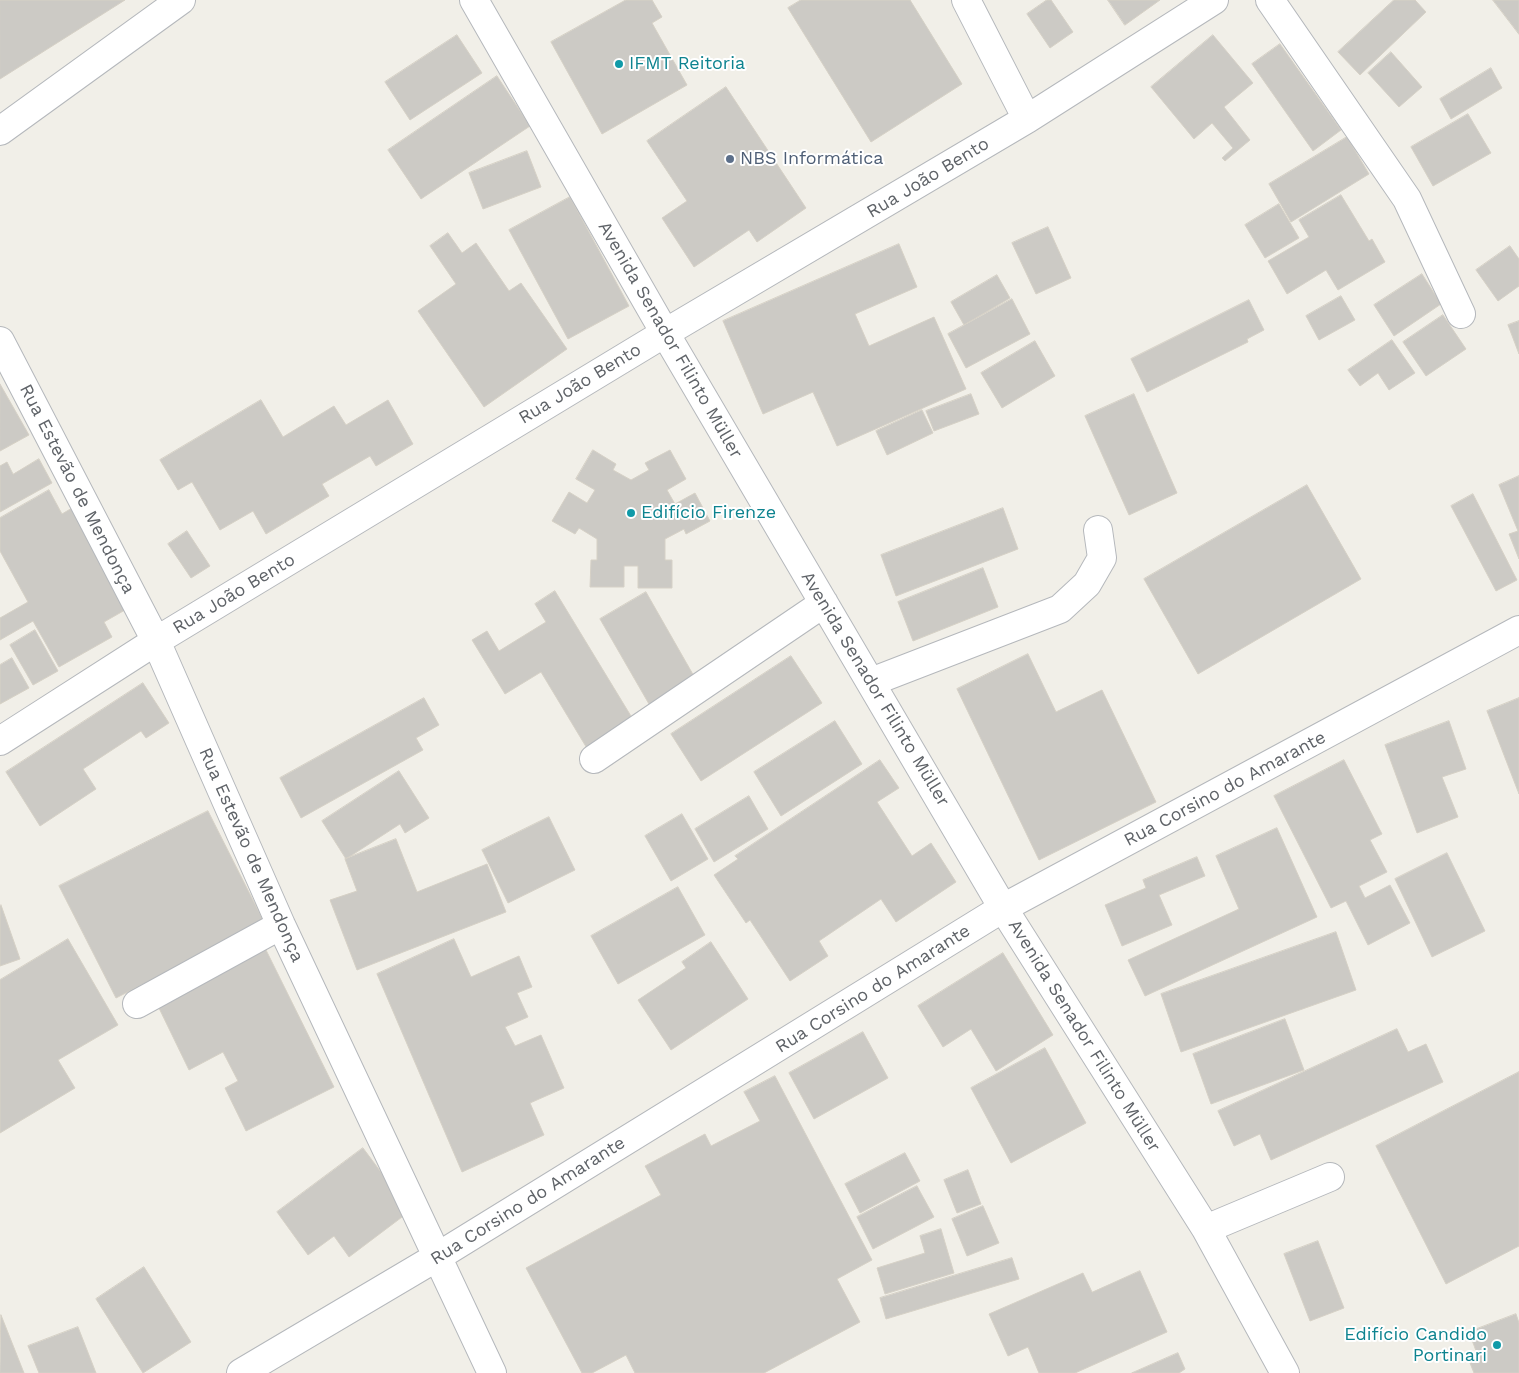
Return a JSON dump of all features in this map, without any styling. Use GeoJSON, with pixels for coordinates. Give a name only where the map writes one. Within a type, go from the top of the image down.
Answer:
{"type":"FeatureCollection","features":[{"type":"Feature","properties":{"kind":"street"},"geometry":{"type":"LineString","coordinates":[[0,131],[181,0]]}},
{"type":"Feature","properties":{"kind":"street","name":"Avenida Senador Filinto Müller"},"geometry":{"type":"LineString","coordinates":[[474,0],[665,334],[870,682],[1004,908],[1206,1228],[1285,1373]]}},
{"type":"Feature","properties":{"kind":"street"},"geometry":{"type":"LineString","coordinates":[[966,0],[1027,119]]}},
{"type":"Feature","properties":{"kind":"street","name":"Rua João Bento"},"geometry":{"type":"LineString","coordinates":[[0,741],[156,641],[665,334],[1027,119],[1214,0]]}},
{"type":"Feature","properties":{"kind":"street"},"geometry":{"type":"LineString","coordinates":[[1270,0],[1407,199],[1461,314]]}},
{"type":"Feature","properties":{"kind":"street","name":"Rua Estevão de Mendonça"},"geometry":{"type":"LineString","coordinates":[[0,341],[156,641],[281,925],[492,1373]]}},
{"type":"Feature","properties":{"kind":"street"},"geometry":{"type":"LineString","coordinates":[[870,682],[1060,609],[1087,584],[1102,558],[1098,530]]}},
{"type":"Feature","properties":{"kind":"street"},"geometry":{"type":"LineString","coordinates":[[594,759],[824,603]]}},
{"type":"Feature","properties":{"kind":"street","name":"Rua Corsino do Amarante"},"geometry":{"type":"LineString","coordinates":[[241,1373],[273,1364],[437,1257],[1004,908],[1519,630]]}},
{"type":"Feature","properties":{"kind":"street"},"geometry":{"type":"LineString","coordinates":[[137,1004],[281,925]]}},
{"type":"Feature","properties":{"kind":"street"},"geometry":{"type":"LineString","coordinates":[[1206,1228],[1330,1177]]}},
{"type":"Feature","properties":{"kind":"building"},"geometry":{"type":"Polygon","coordinates":[[[0,0],[125,0],[0,79],[0,0]]]}},
{"type":"Feature","properties":{"kind":"building","name":"IFMT Reitoria"},"geometry":{"type":"Polygon","coordinates":[[[626,0],[652,0],[662,17],[652,23],[687,85],[602,134],[551,42],[626,0]]]}},
{"type":"Feature","properties":{"kind":"building"},"geometry":{"type":"Polygon","coordinates":[[[801,0],[910,0],[962,84],[871,142],[788,8],[801,0]]]}},
{"type":"Feature","properties":{"kind":"building"},"geometry":{"type":"Polygon","coordinates":[[[1047,0],[1051,0],[1073,32],[1050,48],[1027,14],[1047,0]]]}},
{"type":"Feature","properties":{"kind":"building"},"geometry":{"type":"Polygon","coordinates":[[[1108,0],[1160,0],[1125,25],[1108,0]]]}},
{"type":"Feature","properties":{"kind":"building"},"geometry":{"type":"Polygon","coordinates":[[[1394,0],[1415,0],[1426,12],[1360,75],[1338,52],[1394,0]]]}},
{"type":"Feature","properties":{"kind":"building"},"geometry":{"type":"Polygon","coordinates":[[[1493,0],[1519,0],[1519,34],[1493,0]]]}},
{"type":"Feature","properties":{"kind":"building"},"geometry":{"type":"Polygon","coordinates":[[[457,35],[482,73],[410,120],[385,82],[457,35]]]}},
{"type":"Feature","properties":{"kind":"building"},"geometry":{"type":"Polygon","coordinates":[[[1213,35],[1253,83],[1224,107],[1250,140],[1225,161],[1222,158],[1233,148],[1212,123],[1194,139],[1151,87],[1213,35]]]}},
{"type":"Feature","properties":{"kind":"building"},"geometry":{"type":"Polygon","coordinates":[[[1280,44],[1341,130],[1313,151],[1252,64],[1280,44]]]}},
{"type":"Feature","properties":{"kind":"building"},"geometry":{"type":"Polygon","coordinates":[[[1391,52],[1422,87],[1399,107],[1368,73],[1391,52]]]}},
{"type":"Feature","properties":{"kind":"building"},"geometry":{"type":"Polygon","coordinates":[[[1491,68],[1502,88],[1451,119],[1440,99],[1491,68]]]}},
{"type":"Feature","properties":{"kind":"building"},"geometry":{"type":"Polygon","coordinates":[[[497,76],[530,126],[421,199],[388,150],[497,76]]]}},
{"type":"Feature","properties":{"kind":"building"},"geometry":{"type":"Polygon","coordinates":[[[726,87],[806,208],[757,242],[749,230],[694,267],[662,218],[687,201],[647,141],[726,87]]]}},
{"type":"Feature","properties":{"kind":"building"},"geometry":{"type":"Polygon","coordinates":[[[1468,114],[1491,153],[1433,186],[1411,147],[1468,114]]]}},
{"type":"Feature","properties":{"kind":"building"},"geometry":{"type":"Polygon","coordinates":[[[1347,137],[1369,174],[1291,222],[1269,184],[1347,137]]]}},
{"type":"Feature","properties":{"kind":"building"},"geometry":{"type":"Polygon","coordinates":[[[527,151],[541,187],[483,209],[469,173],[527,151]]]}},
{"type":"Feature","properties":{"kind":"building"},"geometry":{"type":"Polygon","coordinates":[[[1341,195],[1369,241],[1372,239],[1385,262],[1338,290],[1326,270],[1287,294],[1268,261],[1309,237],[1299,220],[1341,195]]]}},
{"type":"Feature","properties":{"kind":"building"},"geometry":{"type":"Polygon","coordinates":[[[570,197],[629,306],[568,339],[509,230],[570,197]]]}},
{"type":"Feature","properties":{"kind":"building"},"geometry":{"type":"Polygon","coordinates":[[[1279,204],[1299,238],[1265,258],[1245,225],[1279,204]]]}},
{"type":"Feature","properties":{"kind":"building"},"geometry":{"type":"Polygon","coordinates":[[[1048,227],[1071,278],[1036,294],[1012,243],[1048,227]]]}},
{"type":"Feature","properties":{"kind":"building"},"geometry":{"type":"Polygon","coordinates":[[[448,233],[462,253],[476,243],[509,291],[521,283],[567,349],[484,407],[418,311],[456,284],[430,246],[448,233]]]}},
{"type":"Feature","properties":{"kind":"building"},"geometry":{"type":"Polygon","coordinates":[[[899,244],[917,287],[855,314],[869,346],[934,317],[966,389],[837,446],[813,392],[763,414],[723,321],[899,244]]]}},
{"type":"Feature","properties":{"kind":"building"},"geometry":{"type":"Polygon","coordinates":[[[1510,246],[1519,259],[1519,286],[1498,301],[1476,270],[1510,246]]]}},
{"type":"Feature","properties":{"kind":"building"},"geometry":{"type":"Polygon","coordinates":[[[1422,274],[1441,304],[1394,336],[1374,305],[1422,274]]]}},
{"type":"Feature","properties":{"kind":"building"},"geometry":{"type":"Polygon","coordinates":[[[997,275],[1010,298],[964,325],[951,302],[997,275]]]}},
{"type":"Feature","properties":{"kind":"building"},"geometry":{"type":"Polygon","coordinates":[[[1341,296],[1355,320],[1319,340],[1306,316],[1341,296]]]}},
{"type":"Feature","properties":{"kind":"building"},"geometry":{"type":"Polygon","coordinates":[[[1012,299],[1030,334],[966,368],[948,334],[1012,299]]]}},
{"type":"Feature","properties":{"kind":"building"},"geometry":{"type":"Polygon","coordinates":[[[1249,300],[1264,330],[1247,339],[1248,342],[1147,392],[1131,359],[1249,300]]]}},
{"type":"Feature","properties":{"kind":"building"},"geometry":{"type":"Polygon","coordinates":[[[1443,315],[1466,349],[1426,376],[1403,342],[1443,315]]]}},
{"type":"Feature","properties":{"kind":"building"},"geometry":{"type":"Polygon","coordinates":[[[1519,321],[1519,354],[1508,325],[1519,321]]]}},
{"type":"Feature","properties":{"kind":"building"},"geometry":{"type":"Polygon","coordinates":[[[1392,340],[1415,373],[1389,390],[1378,373],[1360,386],[1348,370],[1392,340]]]}},
{"type":"Feature","properties":{"kind":"building"},"geometry":{"type":"Polygon","coordinates":[[[1035,341],[1055,376],[1002,408],[981,373],[1035,341]]]}},
{"type":"Feature","properties":{"kind":"building"},"geometry":{"type":"Polygon","coordinates":[[[0,384],[29,435],[0,451],[0,384]]]}},
{"type":"Feature","properties":{"kind":"building"},"geometry":{"type":"Polygon","coordinates":[[[971,394],[979,414],[934,431],[926,411],[971,394]]]}},
{"type":"Feature","properties":{"kind":"building"},"geometry":{"type":"Polygon","coordinates":[[[1134,394],[1177,493],[1129,515],[1085,416],[1134,394]]]}},
{"type":"Feature","properties":{"kind":"building"},"geometry":{"type":"Polygon","coordinates":[[[261,400],[283,437],[334,406],[346,425],[388,400],[413,444],[376,466],[370,456],[322,484],[329,496],[266,534],[253,511],[220,530],[192,482],[178,490],[160,460],[261,400]]]}},
{"type":"Feature","properties":{"kind":"building"},"geometry":{"type":"Polygon","coordinates":[[[922,410],[933,433],[887,455],[876,431],[922,410]]]}},
{"type":"Feature","properties":{"kind":"building","name":"Edifício Firenze"},"geometry":{"type":"Polygon","coordinates":[[[593,450],[616,464],[613,470],[631,480],[649,470],[645,463],[670,450],[686,479],[667,490],[675,504],[695,493],[710,521],[686,534],[684,529],[665,539],[665,560],[672,560],[672,588],[638,588],[638,566],[624,566],[624,587],[590,587],[591,560],[597,560],[597,539],[579,528],[575,534],[552,521],[569,492],[587,503],[595,490],[576,479],[593,450]]]}},
{"type":"Feature","properties":{"kind":"building"},"geometry":{"type":"Polygon","coordinates":[[[39,459],[52,483],[0,512],[0,466],[7,462],[13,474],[39,459]]]}},
{"type":"Feature","properties":{"kind":"building"},"geometry":{"type":"Polygon","coordinates":[[[1519,476],[1519,559],[1509,534],[1518,531],[1499,485],[1519,476]]]}},
{"type":"Feature","properties":{"kind":"building"},"geometry":{"type":"Polygon","coordinates":[[[1307,485],[1361,579],[1198,674],[1144,579],[1307,485]]]}},
{"type":"Feature","properties":{"kind":"building"},"geometry":{"type":"Polygon","coordinates":[[[49,490],[62,514],[72,508],[112,581],[109,582],[125,610],[104,622],[112,637],[59,667],[33,621],[0,640],[0,618],[28,602],[0,551],[0,518],[49,490]]]}},
{"type":"Feature","properties":{"kind":"building"},"geometry":{"type":"Polygon","coordinates":[[[1473,494],[1517,580],[1496,591],[1451,506],[1473,494]]]}},
{"type":"Feature","properties":{"kind":"building"},"geometry":{"type":"Polygon","coordinates":[[[1003,508],[1018,549],[896,596],[881,555],[1003,508]]]}},
{"type":"Feature","properties":{"kind":"building"},"geometry":{"type":"Polygon","coordinates":[[[187,531],[210,566],[191,578],[168,544],[187,531]]]}},
{"type":"Feature","properties":{"kind":"building"},"geometry":{"type":"Polygon","coordinates":[[[983,568],[998,607],[913,641],[898,602],[983,568]]]}},
{"type":"Feature","properties":{"kind":"building"},"geometry":{"type":"Polygon","coordinates":[[[555,591],[634,721],[588,750],[541,672],[505,694],[472,640],[487,631],[499,651],[546,622],[535,604],[555,591]]]}},
{"type":"Feature","properties":{"kind":"building"},"geometry":{"type":"Polygon","coordinates":[[[646,592],[699,685],[653,711],[600,619],[646,592]]]}},
{"type":"Feature","properties":{"kind":"building"},"geometry":{"type":"Polygon","coordinates":[[[35,630],[58,671],[33,685],[10,645],[35,630]]]}},
{"type":"Feature","properties":{"kind":"building"},"geometry":{"type":"Polygon","coordinates":[[[1028,654],[1056,712],[1102,690],[1156,802],[1039,860],[957,689],[1028,654]]]}},
{"type":"Feature","properties":{"kind":"building"},"geometry":{"type":"Polygon","coordinates":[[[791,656],[822,703],[701,781],[671,734],[791,656]]]}},
{"type":"Feature","properties":{"kind":"building"},"geometry":{"type":"Polygon","coordinates":[[[12,658],[29,688],[0,704],[0,665],[12,658]]]}},
{"type":"Feature","properties":{"kind":"building"},"geometry":{"type":"Polygon","coordinates":[[[143,683],[169,723],[146,738],[141,731],[83,769],[96,789],[40,826],[6,772],[143,683]]]}},
{"type":"Feature","properties":{"kind":"building"},"geometry":{"type":"Polygon","coordinates":[[[424,698],[439,725],[416,738],[423,750],[301,818],[280,778],[424,698]]]}},
{"type":"Feature","properties":{"kind":"building"},"geometry":{"type":"Polygon","coordinates":[[[1519,698],[1519,794],[1487,711],[1519,698]]]}},
{"type":"Feature","properties":{"kind":"building"},"geometry":{"type":"Polygon","coordinates":[[[835,721],[862,764],[781,816],[754,772],[835,721]]]}},
{"type":"Feature","properties":{"kind":"building"},"geometry":{"type":"Polygon","coordinates":[[[1449,721],[1466,769],[1442,777],[1458,817],[1417,833],[1385,745],[1449,721]]]}},
{"type":"Feature","properties":{"kind":"building"},"geometry":{"type":"Polygon","coordinates":[[[880,760],[899,788],[877,802],[912,856],[931,843],[956,882],[896,922],[881,899],[819,941],[828,956],[790,981],[750,920],[746,923],[714,875],[738,859],[735,856],[880,760]]]}},
{"type":"Feature","properties":{"kind":"building"},"geometry":{"type":"Polygon","coordinates":[[[1344,760],[1382,834],[1370,840],[1387,872],[1359,886],[1365,898],[1390,885],[1410,923],[1368,945],[1346,901],[1331,908],[1274,796],[1344,760]]]}},
{"type":"Feature","properties":{"kind":"building"},"geometry":{"type":"Polygon","coordinates":[[[399,771],[429,818],[405,833],[400,824],[346,859],[322,821],[399,771]]]}},
{"type":"Feature","properties":{"kind":"building"},"geometry":{"type":"Polygon","coordinates":[[[749,796],[768,829],[714,862],[695,829],[749,796]]]}},
{"type":"Feature","properties":{"kind":"building"},"geometry":{"type":"Polygon","coordinates":[[[208,811],[264,922],[116,998],[59,886],[208,811]]]}},
{"type":"Feature","properties":{"kind":"building"},"geometry":{"type":"Polygon","coordinates":[[[682,814],[708,859],[671,881],[645,836],[682,814]]]}},
{"type":"Feature","properties":{"kind":"building"},"geometry":{"type":"Polygon","coordinates":[[[549,817],[575,870],[508,903],[482,850],[549,817]]]}},
{"type":"Feature","properties":{"kind":"building"},"geometry":{"type":"Polygon","coordinates":[[[1277,828],[1317,917],[1145,996],[1128,960],[1239,909],[1216,856],[1277,828]]]}},
{"type":"Feature","properties":{"kind":"building"},"geometry":{"type":"Polygon","coordinates":[[[396,839],[417,892],[487,864],[506,912],[357,970],[330,900],[357,891],[345,859],[396,839]]]}},
{"type":"Feature","properties":{"kind":"building"},"geometry":{"type":"Polygon","coordinates":[[[1447,853],[1485,931],[1432,957],[1395,879],[1447,853]]]}},
{"type":"Feature","properties":{"kind":"building"},"geometry":{"type":"Polygon","coordinates":[[[1197,857],[1205,876],[1159,895],[1172,925],[1122,946],[1105,905],[1146,888],[1143,880],[1197,857]]]}},
{"type":"Feature","properties":{"kind":"building"},"geometry":{"type":"Polygon","coordinates":[[[678,887],[705,935],[618,984],[591,936],[678,887]]]}},
{"type":"Feature","properties":{"kind":"building"},"geometry":{"type":"Polygon","coordinates":[[[0,906],[20,959],[0,966],[0,906]]]}},
{"type":"Feature","properties":{"kind":"building"},"geometry":{"type":"Polygon","coordinates":[[[1336,932],[1356,990],[1181,1052],[1161,994],[1336,932]]]}},
{"type":"Feature","properties":{"kind":"building"},"geometry":{"type":"Polygon","coordinates":[[[68,939],[118,1025],[58,1060],[75,1088],[0,1133],[0,980],[68,939]]]}},
{"type":"Feature","properties":{"kind":"building"},"geometry":{"type":"Polygon","coordinates":[[[454,939],[471,977],[519,956],[532,987],[517,993],[528,1017],[505,1027],[515,1046],[541,1035],[564,1088],[530,1103],[544,1135],[462,1172],[377,974],[454,939]]]}},
{"type":"Feature","properties":{"kind":"building"},"geometry":{"type":"Polygon","coordinates":[[[711,942],[748,999],[671,1050],[638,1000],[686,968],[682,962],[711,942]]]}},
{"type":"Feature","properties":{"kind":"building"},"geometry":{"type":"Polygon","coordinates":[[[266,950],[334,1087],[246,1131],[225,1088],[238,1081],[223,1052],[189,1070],[157,1004],[266,950]]]}},
{"type":"Feature","properties":{"kind":"building"},"geometry":{"type":"Polygon","coordinates":[[[1003,953],[1053,1035],[996,1071],[971,1029],[943,1047],[918,1006],[1003,953]]]}},
{"type":"Feature","properties":{"kind":"building"},"geometry":{"type":"Polygon","coordinates":[[[1285,1019],[1304,1070],[1211,1104],[1193,1054],[1285,1019]]]}},
{"type":"Feature","properties":{"kind":"building"},"geometry":{"type":"Polygon","coordinates":[[[1397,1029],[1408,1052],[1426,1044],[1443,1082],[1271,1160],[1260,1134],[1234,1146],[1218,1111],[1397,1029]]]}},
{"type":"Feature","properties":{"kind":"building"},"geometry":{"type":"Polygon","coordinates":[[[863,1032],[888,1078],[814,1119],[789,1073],[863,1032]]]}},
{"type":"Feature","properties":{"kind":"building"},"geometry":{"type":"Polygon","coordinates":[[[1045,1048],[1086,1123],[1011,1163],[971,1088],[1045,1048]]]}},
{"type":"Feature","properties":{"kind":"building"},"geometry":{"type":"Polygon","coordinates":[[[1519,1072],[1519,1246],[1446,1284],[1376,1146],[1519,1072]]]}},
{"type":"Feature","properties":{"kind":"building"},"geometry":{"type":"Polygon","coordinates":[[[775,1076],[872,1260],[837,1279],[860,1322],[764,1373],[635,1373],[626,1355],[592,1373],[582,1373],[526,1268],[661,1195],[645,1166],[705,1134],[711,1146],[760,1121],[744,1092],[775,1076]]]}},
{"type":"Feature","properties":{"kind":"building"},"geometry":{"type":"Polygon","coordinates":[[[363,1148],[410,1211],[349,1257],[334,1236],[308,1255],[277,1212],[363,1148]]]}},
{"type":"Feature","properties":{"kind":"building"},"geometry":{"type":"Polygon","coordinates":[[[905,1153],[920,1181],[860,1213],[845,1184],[905,1153]]]}},
{"type":"Feature","properties":{"kind":"building"},"geometry":{"type":"Polygon","coordinates":[[[968,1170],[981,1204],[957,1213],[944,1180],[968,1170]]]}},
{"type":"Feature","properties":{"kind":"building"},"geometry":{"type":"Polygon","coordinates":[[[917,1186],[934,1217],[873,1249],[857,1217],[917,1186]]]}},
{"type":"Feature","properties":{"kind":"building"},"geometry":{"type":"Polygon","coordinates":[[[983,1206],[999,1243],[967,1256],[952,1219],[983,1206]]]}},
{"type":"Feature","properties":{"kind":"building"},"geometry":{"type":"Polygon","coordinates":[[[941,1229],[954,1273],[885,1294],[877,1268],[925,1253],[920,1236],[941,1229]]]}},
{"type":"Feature","properties":{"kind":"building"},"geometry":{"type":"Polygon","coordinates":[[[1318,1241],[1344,1308],[1310,1321],[1284,1254],[1318,1241]]]}},
{"type":"Feature","properties":{"kind":"building"},"geometry":{"type":"Polygon","coordinates":[[[1012,1258],[1019,1279],[886,1319],[880,1298],[1012,1258]]]}},
{"type":"Feature","properties":{"kind":"building"},"geometry":{"type":"Polygon","coordinates":[[[144,1267],[191,1342],[143,1373],[96,1299],[144,1267]]]}},
{"type":"Feature","properties":{"kind":"building"},"geometry":{"type":"Polygon","coordinates":[[[1140,1271],[1167,1332],[1075,1373],[1039,1373],[1028,1347],[1008,1356],[989,1314],[1083,1273],[1092,1292],[1140,1271]]]}},
{"type":"Feature","properties":{"kind":"building","name":"Edifício Candido Portinari"},"geometry":{"type":"Polygon","coordinates":[[[1516,1314],[1519,1323],[1519,1373],[1474,1373],[1470,1363],[1479,1359],[1469,1332],[1516,1314]]]}},
{"type":"Feature","properties":{"kind":"building"},"geometry":{"type":"Polygon","coordinates":[[[1,1315],[24,1373],[0,1373],[1,1315]]]}},
{"type":"Feature","properties":{"kind":"building"},"geometry":{"type":"Polygon","coordinates":[[[78,1327],[96,1373],[39,1373],[28,1346],[78,1327]]]}},
{"type":"Feature","properties":{"kind":"building"},"geometry":{"type":"Polygon","coordinates":[[[1178,1353],[1185,1369],[1179,1373],[1132,1373],[1178,1353]]]}},
{"type":"Feature","properties":{"kind":"place","name":"IFMT Reitoria"},"geometry":{"type":"Point","coordinates":[619,64]}},
{"type":"Feature","properties":{"kind":"place","name":"NBS Informática"},"geometry":{"type":"Point","coordinates":[730,159]}},
{"type":"Feature","properties":{"kind":"place","name":"Edifício Firenze"},"geometry":{"type":"Point","coordinates":[631,513]}},
{"type":"Feature","properties":{"kind":"place","name":"Edifício Candido Portinari"},"geometry":{"type":"Point","coordinates":[1497,1345]}}]}
